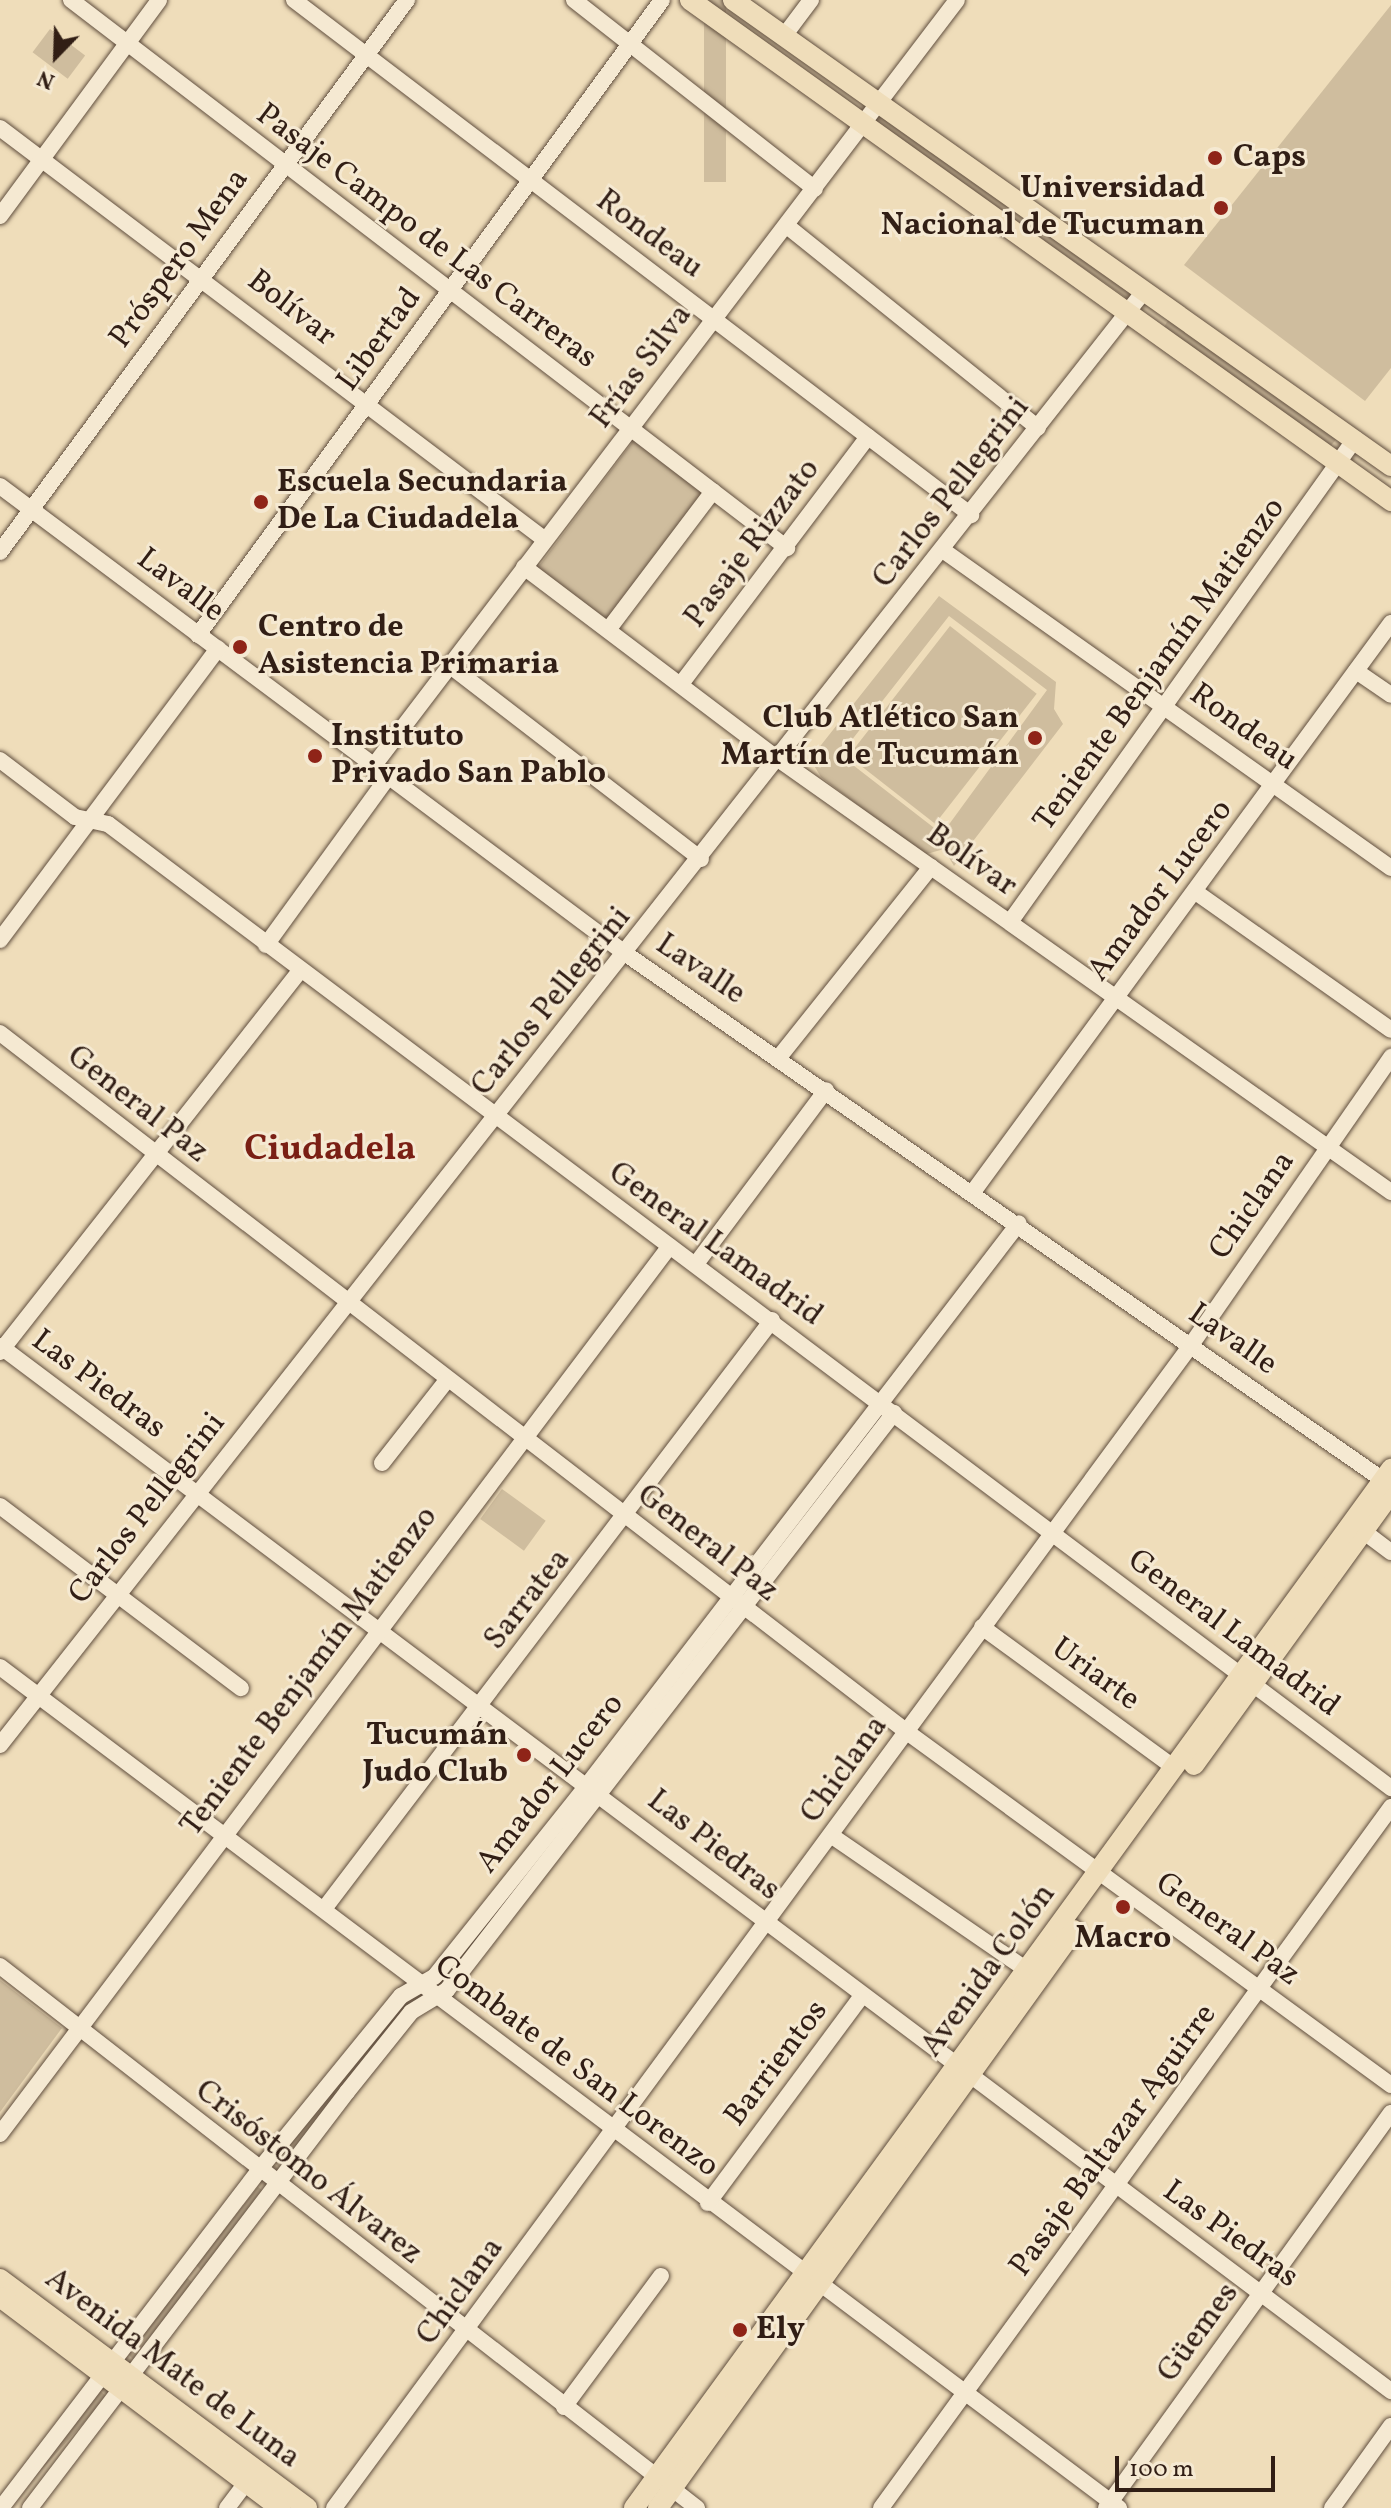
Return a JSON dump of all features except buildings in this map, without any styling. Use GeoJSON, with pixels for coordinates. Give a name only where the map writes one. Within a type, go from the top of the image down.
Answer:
{"type":"FeatureCollection","features":[{"type":"Feature","properties":{"kind":"main road"},"geometry":{"type":"LineString","coordinates":[[690,0],[1129,309],[1391,501]]}},
{"type":"Feature","properties":{"kind":"main road"},"geometry":{"type":"LineString","coordinates":[[733,0],[1391,466]]}},
{"type":"Feature","properties":{"kind":"main road","name":"Avenida Colón"},"geometry":{"type":"LineString","coordinates":[[962,2070],[1027,1970],[1105,1876],[1175,1768],[1363,1531],[1388,1481]]}},
{"type":"Feature","properties":{"kind":"main road","name":"Avenida Colón"},"geometry":{"type":"LineString","coordinates":[[634,2508],[664,2483],[1388,1481]]}},
{"type":"Feature","properties":{"kind":"main road","name":"Avenida Mate de Luna"},"geometry":{"type":"LineString","coordinates":[[0,2279],[106,2368]]}},
{"type":"Feature","properties":{"kind":"main road","name":"Avenida Mate de Luna"},"geometry":{"type":"LineString","coordinates":[[0,2297],[307,2508]]}},
{"type":"Feature","properties":{"kind":"main road","name":"Avenida Mate de Luna"},"geometry":{"type":"LineString","coordinates":[[125,2382],[280,2508]]}},
{"type":"Feature","properties":{"kind":"main road","name":"Avenida Colón"},"geometry":{"type":"LineString","coordinates":[[658,2508],[664,2483]]}},
{"type":"Feature","properties":{"kind":"street","name":"Pasaje Campo de Las Carreras"},"geometry":{"type":"LineString","coordinates":[[71,0],[787,548]]}},
{"type":"Feature","properties":{"kind":"street"},"geometry":{"type":"LineString","coordinates":[[0,216],[159,0]]}},
{"type":"Feature","properties":{"kind":"street","name":"Rondeau"},"geometry":{"type":"LineString","coordinates":[[294,0],[971,515]]}},
{"type":"Feature","properties":{"kind":"street","name":"Próspero Mena"},"geometry":{"type":"LineString","coordinates":[[0,552],[407,0]]}},
{"type":"Feature","properties":{"kind":"street"},"geometry":{"type":"LineString","coordinates":[[574,0],[815,189]]}},
{"type":"Feature","properties":{"kind":"street","name":"Libertad"},"geometry":{"type":"LineString","coordinates":[[198,635],[662,0]]}},
{"type":"Feature","properties":{"kind":"street"},"geometry":{"type":"LineString","coordinates":[[784,36],[811,0]]}},
{"type":"Feature","properties":{"kind":"street","name":"Frías Silva"},"geometry":{"type":"LineString","coordinates":[[372,768],[957,0]]}},
{"type":"Feature","properties":{"kind":"street","name":"Bolívar"},"geometry":{"type":"LineString","coordinates":[[0,128],[203,275],[544,539]]}},
{"type":"Feature","properties":{"kind":"street"},"geometry":{"type":"LineString","coordinates":[[787,226],[1038,428]]}},
{"type":"Feature","properties":{"kind":"street","name":"Carlos Pellegrini"},"geometry":{"type":"LineString","coordinates":[[0,1745],[195,1494],[944,551],[1144,291]]}},
{"type":"Feature","properties":{"kind":"street","name":"Pasaje Rizzato"},"geometry":{"type":"LineString","coordinates":[[681,684],[787,548],[868,437]]}},
{"type":"Feature","properties":{"kind":"street","name":"Teniente Benjamín Matienzo"},"geometry":{"type":"LineString","coordinates":[[1010,922],[1167,707],[1355,439]]}},
{"type":"Feature","properties":{"kind":"street","name":"Lavalle"},"geometry":{"type":"LineString","coordinates":[[0,486],[218,649],[386,780],[626,954],[780,1056],[1388,1481]]}},
{"type":"Feature","properties":{"kind":"street"},"geometry":{"type":"LineString","coordinates":[[608,630],[713,491]]}},
{"type":"Feature","properties":{"kind":"street","name":"Rondeau"},"geometry":{"type":"LineString","coordinates":[[944,551],[1391,868]]}},
{"type":"Feature","properties":{"kind":"street","name":"Bolívar"},"geometry":{"type":"LineString","coordinates":[[524,567],[778,759],[1391,1192]]}},
{"type":"Feature","properties":{"kind":"street","name":"Amador Lucero"},"geometry":{"type":"LineString","coordinates":[[973,1192],[1197,893],[1391,623]]}},
{"type":"Feature","properties":{"kind":"street"},"geometry":{"type":"LineString","coordinates":[[0,940],[218,649]]}},
{"type":"Feature","properties":{"kind":"street"},"geometry":{"type":"LineString","coordinates":[[449,665],[701,859]]}},
{"type":"Feature","properties":{"kind":"street"},"geometry":{"type":"LineString","coordinates":[[1356,671],[1391,695]]}},
{"type":"Feature","properties":{"kind":"street","name":"General Lamadrid"},"geometry":{"type":"LineString","coordinates":[[0,760],[75,817],[108,824],[493,1120],[772,1320],[1391,1788]]}},
{"type":"Feature","properties":{"kind":"street"},"geometry":{"type":"LineString","coordinates":[[266,945],[386,780]]}},
{"type":"Feature","properties":{"kind":"street"},"geometry":{"type":"LineString","coordinates":[[780,1056],[931,867]]}},
{"type":"Feature","properties":{"kind":"street"},"geometry":{"type":"LineString","coordinates":[[1197,893],[1391,1030]]}},
{"type":"Feature","properties":{"kind":"street"},"geometry":{"type":"LineString","coordinates":[[1,1348],[299,972]]}},
{"type":"Feature","properties":{"kind":"street","name":"General Paz"},"geometry":{"type":"LineString","coordinates":[[0,1033],[346,1305],[746,1611],[1391,2085]]}},
{"type":"Feature","properties":{"kind":"street","name":"Chiclana"},"geometry":{"type":"LineString","coordinates":[[334,2508],[467,2333],[612,2131],[768,1924],[1050,1532],[1191,1345],[1391,1057]]}},
{"type":"Feature","properties":{"kind":"street"},"geometry":{"type":"LineString","coordinates":[[696,1264],[826,1090]]}},
{"type":"Feature","properties":{"kind":"street","name":"Amador Lucero"},"geometry":{"type":"LineString","coordinates":[[1,2508],[259,2170],[401,1996],[423,1985],[746,1611],[1019,1223]]}},
{"type":"Feature","properties":{"kind":"street","name":"Teniente Benjamín Matienzo"},"geometry":{"type":"LineString","coordinates":[[0,2134],[521,1437],[670,1246]]}},
{"type":"Feature","properties":{"kind":"street","name":"Sarratea"},"geometry":{"type":"LineString","coordinates":[[324,1909],[627,1517],[772,1320]]}},
{"type":"Feature","properties":{"kind":"street","name":"Las Piedras"},"geometry":{"type":"LineString","coordinates":[[1,1348],[1391,2391]]}},
{"type":"Feature","properties":{"kind":"street"},"geometry":{"type":"LineString","coordinates":[[382,1463],[447,1380]]}},
{"type":"Feature","properties":{"kind":"street","name":"Amador Lucero"},"geometry":{"type":"LineString","coordinates":[[30,2508],[411,2012],[440,1998],[594,1790],[730,1598],[888,1408]]}},
{"type":"Feature","properties":{"kind":"street"},"geometry":{"type":"LineString","coordinates":[[0,1506],[241,1688]]}},
{"type":"Feature","properties":{"kind":"street"},"geometry":{"type":"LineString","coordinates":[[1363,1531],[1391,1552]]}},
{"type":"Feature","properties":{"kind":"street","name":"Uriarte"},"geometry":{"type":"LineString","coordinates":[[982,1627],[1175,1768]]}},
{"type":"Feature","properties":{"kind":"street","name":"Combate de San Lorenzo"},"geometry":{"type":"LineString","coordinates":[[0,1667],[1112,2506]]}},
{"type":"Feature","properties":{"kind":"street","name":"Pasaje Baltazar Aguirre"},"geometry":{"type":"LineString","coordinates":[[881,2508],[1391,1807]]}},
{"type":"Feature","properties":{"kind":"street"},"geometry":{"type":"LineString","coordinates":[[832,1836],[1027,1970]]}},
{"type":"Feature","properties":{"kind":"street","name":"Crisóstomo Álvarez"},"geometry":{"type":"LineString","coordinates":[[0,1966],[467,2333],[697,2508]]}},
{"type":"Feature","properties":{"kind":"street","name":"Barrientos"},"geometry":{"type":"LineString","coordinates":[[708,2203],[862,1996]]}},
{"type":"Feature","properties":{"kind":"street"},"geometry":{"type":"LineString","coordinates":[[332,2080],[347,2092]]}},
{"type":"Feature","properties":{"kind":"street","name":"Güemes"},"geometry":{"type":"LineString","coordinates":[[1112,2506],[1391,2113]]}},
{"type":"Feature","properties":{"kind":"street"},"geometry":{"type":"LineString","coordinates":[[185,2266],[203,2280]]}},
{"type":"Feature","properties":{"kind":"street"},"geometry":{"type":"LineString","coordinates":[[564,2407],[661,2276]]}},
{"type":"Feature","properties":{"kind":"street"},"geometry":{"type":"LineString","coordinates":[[1332,2508],[1391,2426]]}},
{"type":"Feature","properties":{"kind":"street"},"geometry":{"type":"LineString","coordinates":[[34,2464],[52,2479]]}},
{"type":"Feature","properties":{"kind":"street"},"geometry":{"type":"LineString","coordinates":[[227,2508],[246,2483]]}},
{"type":"Feature","properties":{"kind":"shaded area"},"geometry":{"type":"Polygon","coordinates":[[[704,0],[726,0],[726,182],[704,182],[704,0]]]}},
{"type":"Feature","properties":{"kind":"shaded area"},"geometry":{"type":"Polygon","coordinates":[[[1391,5],[1391,368],[1365,401],[1184,265],[1391,5]]]}},
{"type":"Feature","properties":{"kind":"shaded area"},"geometry":{"type":"Polygon","coordinates":[[[50,29],[85,55],[68,79],[33,52],[50,29]]]}},
{"type":"Feature","properties":{"kind":"shaded area"},"geometry":{"type":"Polygon","coordinates":[[[882,109],[1133,291],[1128,299],[872,121],[882,109]]]}},
{"type":"Feature","properties":{"kind":"shaded area"},"geometry":{"type":"Polygon","coordinates":[[[1170,317],[1338,437],[1329,448],[1164,327],[1170,317]]]}},
{"type":"Feature","properties":{"kind":"shaded area"},"geometry":{"type":"Polygon","coordinates":[[[634,440],[703,492],[606,620],[538,568],[634,440]]]}},
{"type":"Feature","properties":{"kind":"shaded area","name":"Club Atlético San Martín de Tucumán"},"geometry":{"type":"Polygon","coordinates":[[[939,596],[1056,682],[1054,709],[1063,724],[954,866],[944,849],[923,855],[821,777],[810,759],[939,596]],[[949,616],[840,755],[942,834],[1047,690],[949,616]]]}},
{"type":"Feature","properties":{"kind":"shaded area"},"geometry":{"type":"Polygon","coordinates":[[[950,626],[1037,694],[935,824],[848,756],[950,626]]]}},
{"type":"Feature","properties":{"kind":"shaded area"},"geometry":{"type":"Polygon","coordinates":[[[502,1489],[546,1521],[524,1551],[480,1519],[502,1489]]]}},
{"type":"Feature","properties":{"kind":"shaded area"},"geometry":{"type":"Polygon","coordinates":[[[0,1980],[62,2028],[0,2112],[0,1980]]]}},
{"type":"Feature","properties":{"kind":"shaded area"},"geometry":{"type":"Polygon","coordinates":[[[331,2089],[337,2095],[279,2167],[275,2163],[331,2089]]]}},
{"type":"Feature","properties":{"kind":"shaded area"},"geometry":{"type":"Polygon","coordinates":[[[258,2187],[263,2191],[202,2271],[196,2265],[258,2187]]]}},
{"type":"Feature","properties":{"kind":"shaded area"},"geometry":{"type":"Polygon","coordinates":[[[187,2278],[192,2282],[134,2360],[127,2353],[187,2278]]]}},
{"type":"Feature","properties":{"kind":"shaded area"},"geometry":{"type":"Polygon","coordinates":[[[98,2389],[107,2397],[7,2508],[0,2498],[98,2389]]]}},
{"type":"Feature","properties":{"kind":"place","name":"Caps"},"geometry":{"type":"Point","coordinates":[1215,158]}},
{"type":"Feature","properties":{"kind":"place","name":"Universidad Nacional de Tucuman"},"geometry":{"type":"Point","coordinates":[1221,208]}},
{"type":"Feature","properties":{"kind":"place","name":"Escuela Secundaria De La Ciudadela"},"geometry":{"type":"Point","coordinates":[261,502]}},
{"type":"Feature","properties":{"kind":"place","name":"Centro de Asistencia Primaria"},"geometry":{"type":"Point","coordinates":[240,647]}},
{"type":"Feature","properties":{"kind":"place","name":"Club Atlético San Martín de Tucumán"},"geometry":{"type":"Point","coordinates":[1035,738]}},
{"type":"Feature","properties":{"kind":"place","name":"Instituto Privado San Pablo"},"geometry":{"type":"Point","coordinates":[315,756]}},
{"type":"Feature","properties":{"kind":"place","name":"Tucumán Judo Club"},"geometry":{"type":"Point","coordinates":[524,1755]}},
{"type":"Feature","properties":{"kind":"place","name":"Macro"},"geometry":{"type":"Point","coordinates":[1123,1907]}},
{"type":"Feature","properties":{"kind":"place","name":"Ely"},"geometry":{"type":"Point","coordinates":[740,2330]}},
{"type":"Feature","properties":{"kind":"district","name":"Ciudadela"},"geometry":{"type":"Point","coordinates":[330,1151]}}]}
